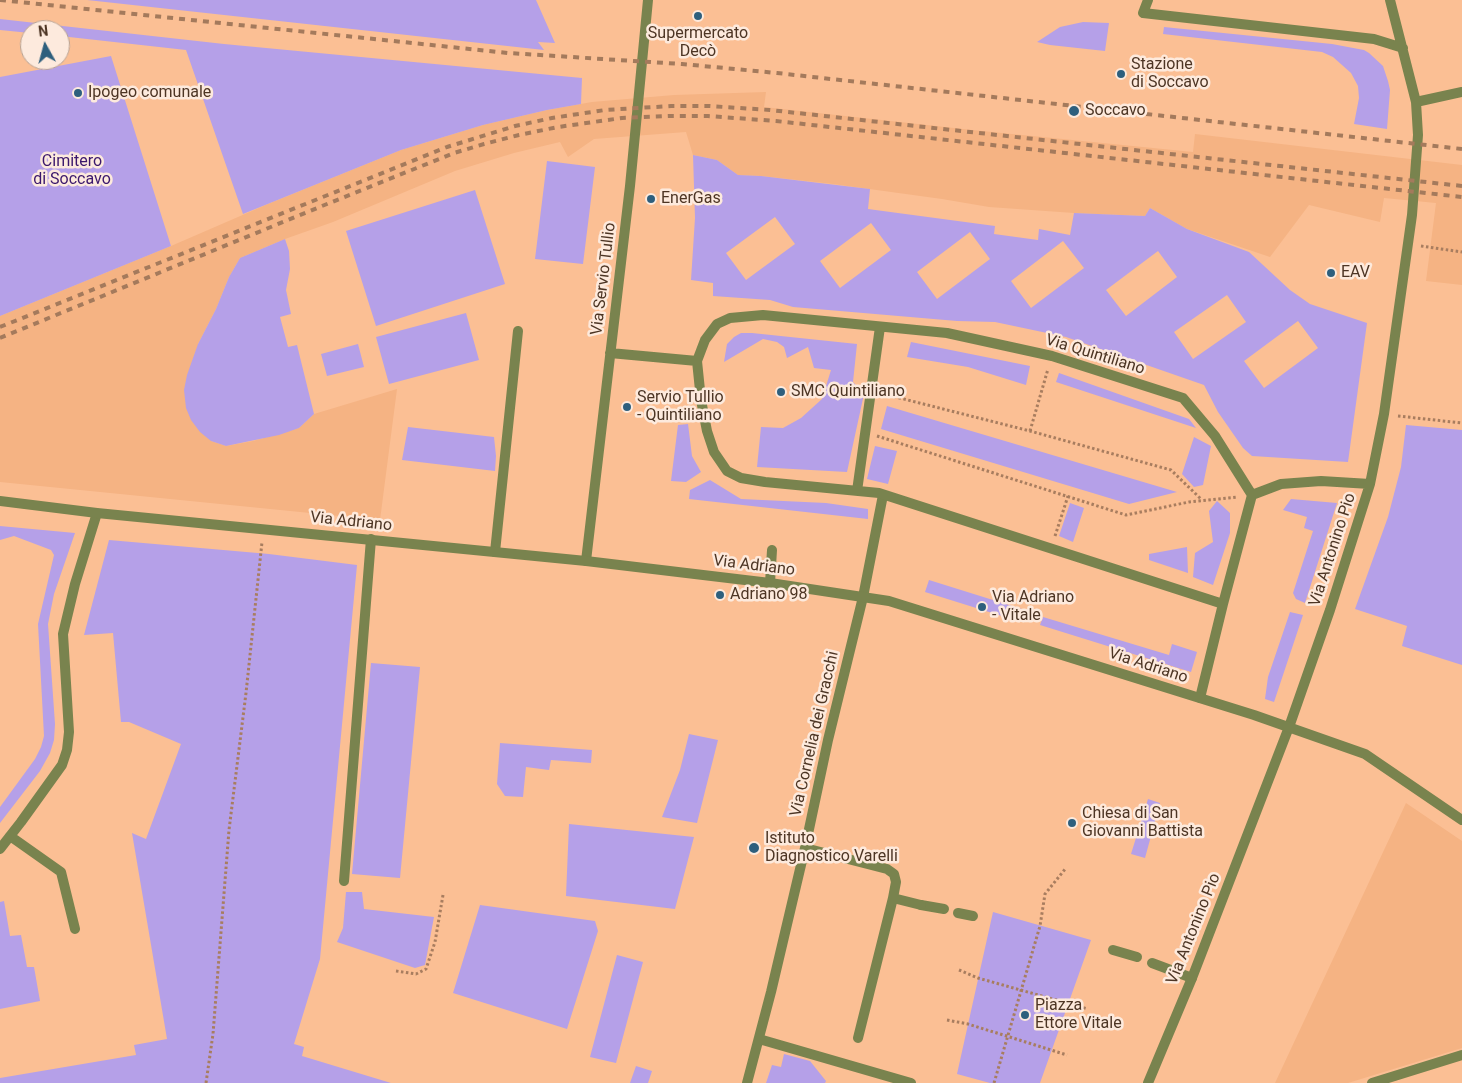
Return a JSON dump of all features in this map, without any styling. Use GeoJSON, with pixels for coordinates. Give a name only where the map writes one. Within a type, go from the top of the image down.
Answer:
{"type":"FeatureCollection","features":[{"type":"Feature","properties":{"kind":"street","name":"Via Servio Tullio"},"geometry":{"type":"LineString","coordinates":[[586,561],[630,186],[648,0]]}},
{"type":"Feature","properties":{"kind":"street"},"geometry":{"type":"LineString","coordinates":[[1148,0],[1143,13],[1374,39],[1403,48]]}},
{"type":"Feature","properties":{"kind":"street","name":"Via Antonino Pio"},"geometry":{"type":"LineString","coordinates":[[1148,1083],[1192,978],[1289,727],[1330,610],[1370,484],[1384,414],[1408,245],[1413,207],[1418,135],[1416,102],[1390,0]]}},
{"type":"Feature","properties":{"kind":"street"},"geometry":{"type":"LineString","coordinates":[[1416,102],[1462,92]]}},
{"type":"Feature","properties":{"kind":"street","name":"Via Quintiliano"},"geometry":{"type":"LineString","coordinates":[[1223,604],[879,493],[741,478],[727,471],[714,452],[707,431],[701,400],[698,361],[706,340],[717,324],[730,318],[763,315],[947,333],[1052,356],[1183,398],[1215,436],[1252,495]]}},
{"type":"Feature","properties":{"kind":"street"},"geometry":{"type":"LineString","coordinates":[[857,491],[880,326]]}},
{"type":"Feature","properties":{"kind":"street"},"geometry":{"type":"LineString","coordinates":[[495,552],[518,331]]}},
{"type":"Feature","properties":{"kind":"street"},"geometry":{"type":"LineString","coordinates":[[610,353],[698,361]]}},
{"type":"Feature","properties":{"kind":"street"},"geometry":{"type":"LineString","coordinates":[[1200,698],[1252,495],[1281,484],[1321,481],[1370,484]]}},
{"type":"Feature","properties":{"kind":"street","name":"Via Cornelia dei Gracchi"},"geometry":{"type":"LineString","coordinates":[[747,1083],[805,848],[862,597],[883,495]]}},
{"type":"Feature","properties":{"kind":"street","name":"Via Adriano"},"geometry":{"type":"LineString","coordinates":[[0,501],[97,513],[586,561],[770,583],[888,600],[1200,698],[1365,754],[1462,820]]}},
{"type":"Feature","properties":{"kind":"street"},"geometry":{"type":"LineString","coordinates":[[0,849],[62,765],[68,750],[69,732],[63,634],[75,584],[97,513]]}},
{"type":"Feature","properties":{"kind":"street"},"geometry":{"type":"LineString","coordinates":[[344,881],[371,539]]}},
{"type":"Feature","properties":{"kind":"street"},"geometry":{"type":"LineString","coordinates":[[770,583],[772,550]]}},
{"type":"Feature","properties":{"kind":"street"},"geometry":{"type":"LineString","coordinates":[[10,836],[61,872],[75,929]]}},
{"type":"Feature","properties":{"kind":"street"},"geometry":{"type":"LineString","coordinates":[[805,848],[887,869],[894,874],[896,882],[893,898],[858,1038]]}},
{"type":"Feature","properties":{"kind":"street"},"geometry":{"type":"LineString","coordinates":[[893,898],[944,909]]}},
{"type":"Feature","properties":{"kind":"street"},"geometry":{"type":"LineString","coordinates":[[958,913],[973,916]]}},
{"type":"Feature","properties":{"kind":"street"},"geometry":{"type":"LineString","coordinates":[[1113,950],[1137,957]]}},
{"type":"Feature","properties":{"kind":"street"},"geometry":{"type":"LineString","coordinates":[[1152,963],[1192,978]]}},
{"type":"Feature","properties":{"kind":"street"},"geometry":{"type":"LineString","coordinates":[[759,1039],[911,1083]]}},
{"type":"Feature","properties":{"kind":"street"},"geometry":{"type":"LineString","coordinates":[[1372,1083],[1462,1055]]}},
{"type":"Feature","properties":{"kind":"path"},"geometry":{"type":"LineString","coordinates":[[1408,245],[1462,252]]}},
{"type":"Feature","properties":{"kind":"path"},"geometry":{"type":"LineString","coordinates":[[1030,431],[1052,356]]}},
{"type":"Feature","properties":{"kind":"path"},"geometry":{"type":"LineString","coordinates":[[871,391],[1030,431],[1171,470],[1202,500]]}},
{"type":"Feature","properties":{"kind":"path"},"geometry":{"type":"LineString","coordinates":[[1384,414],[1462,423]]}},
{"type":"Feature","properties":{"kind":"path"},"geometry":{"type":"LineString","coordinates":[[865,432],[1126,515],[1202,500],[1252,495]]}},
{"type":"Feature","properties":{"kind":"path"},"geometry":{"type":"LineString","coordinates":[[1051,549],[1068,496]]}},
{"type":"Feature","properties":{"kind":"path"},"geometry":{"type":"LineString","coordinates":[[206,1083],[214,1034],[229,830],[264,529]]}},
{"type":"Feature","properties":{"kind":"path"},"geometry":{"type":"LineString","coordinates":[[994,1083],[1040,926],[1045,894],[1066,868]]}},
{"type":"Feature","properties":{"kind":"path"},"geometry":{"type":"LineString","coordinates":[[396,971],[416,974],[426,969],[434,942],[443,895]]}},
{"type":"Feature","properties":{"kind":"path"},"geometry":{"type":"LineString","coordinates":[[960,970],[978,978],[1088,1008]]}},
{"type":"Feature","properties":{"kind":"path"},"geometry":{"type":"LineString","coordinates":[[947,1020],[1067,1055]]}},
{"type":"Feature","properties":{"kind":"shaded area"},"geometry":{"type":"Polygon","coordinates":[[[766,92],[764,107],[972,130],[1193,152],[1195,134],[1462,165],[1462,285],[1426,281],[1436,203],[1384,198],[1380,222],[1309,205],[1270,257],[1187,229],[1150,208],[1145,216],[989,207],[833,184],[738,175],[717,160],[693,155],[686,132],[594,139],[568,157],[560,142],[514,153],[455,171],[333,222],[285,239],[240,258],[229,277],[216,309],[198,344],[211,441],[226,446],[253,441],[299,428],[314,414],[397,389],[380,520],[0,482],[0,316],[401,150],[483,125],[592,102],[674,95],[766,92]]]}},
{"type":"Feature","properties":{"kind":"shaded area"},"geometry":{"type":"Polygon","coordinates":[[[1406,803],[1462,841],[1462,1048],[1348,1083],[1275,1083],[1406,803]]]}},
{"type":"Feature","properties":{"kind":"green space"},"geometry":{"type":"Polygon","coordinates":[[[87,0],[536,0],[555,43],[538,42],[544,50],[87,0]]]}},
{"type":"Feature","properties":{"kind":"green space"},"geometry":{"type":"Polygon","coordinates":[[[0,19],[20,21],[20,32],[0,30],[0,19]]]}},
{"type":"Feature","properties":{"kind":"green space"},"geometry":{"type":"Polygon","coordinates":[[[1083,22],[1109,23],[1105,51],[1037,42],[1060,27],[1083,22]]]}},
{"type":"Feature","properties":{"kind":"green space"},"geometry":{"type":"Polygon","coordinates":[[[70,27],[224,44],[582,78],[581,104],[483,125],[401,150],[243,214],[186,50],[70,37],[70,27]]]}},
{"type":"Feature","properties":{"kind":"green space"},"geometry":{"type":"Polygon","coordinates":[[[1164,27],[1332,44],[1364,50],[1383,66],[1388,81],[1390,90],[1387,129],[1354,124],[1359,98],[1358,86],[1351,73],[1333,57],[1322,52],[1163,34],[1164,27]]]}},
{"type":"Feature","properties":{"kind":"green space","name":"Cimitero di Soccavo"},"geometry":{"type":"Polygon","coordinates":[[[111,56],[171,246],[0,316],[0,77],[37,70],[70,70],[70,64],[111,56]]]}},
{"type":"Feature","properties":{"kind":"green space"},"geometry":{"type":"Polygon","coordinates":[[[693,155],[717,160],[738,175],[870,189],[868,209],[995,226],[994,234],[1038,240],[1039,229],[1070,235],[1074,213],[1145,216],[1150,208],[1187,229],[1249,252],[1290,290],[1310,304],[1367,323],[1348,462],[1252,456],[1243,448],[1218,412],[1204,385],[1066,337],[995,322],[957,321],[793,307],[770,300],[713,296],[713,283],[691,280],[695,218],[693,155]],[[775,217],[726,253],[746,280],[795,244],[775,217]],[[871,223],[820,261],[840,288],[891,250],[871,223]],[[970,232],[917,272],[937,299],[990,259],[970,232]],[[1063,241],[1011,281],[1031,308],[1084,268],[1063,241]],[[1158,251],[1106,290],[1126,316],[1177,277],[1158,251]],[[1227,295],[1174,332],[1193,359],[1246,322],[1227,295]],[[1298,321],[1244,361],[1264,388],[1318,348],[1298,321]]]}},
{"type":"Feature","properties":{"kind":"green space"},"geometry":{"type":"Polygon","coordinates":[[[547,161],[595,167],[583,264],[535,259],[547,161]]]}},
{"type":"Feature","properties":{"kind":"green space"},"geometry":{"type":"Polygon","coordinates":[[[475,190],[505,284],[376,326],[346,231],[475,190]]]}},
{"type":"Feature","properties":{"kind":"green space"},"geometry":{"type":"Polygon","coordinates":[[[285,239],[289,251],[290,269],[286,290],[291,314],[280,317],[288,347],[297,345],[314,414],[299,428],[279,435],[226,446],[211,441],[200,432],[191,420],[186,408],[184,390],[187,375],[198,344],[216,309],[229,277],[240,258],[285,239]]]}},
{"type":"Feature","properties":{"kind":"green space"},"geometry":{"type":"Polygon","coordinates":[[[466,313],[479,360],[389,384],[376,337],[466,313]]]}},
{"type":"Feature","properties":{"kind":"green space"},"geometry":{"type":"Polygon","coordinates":[[[741,333],[857,344],[853,382],[864,394],[847,472],[757,467],[761,427],[783,428],[801,418],[822,399],[831,370],[814,368],[808,347],[787,358],[784,347],[777,342],[763,339],[724,362],[727,344],[741,333]]]}},
{"type":"Feature","properties":{"kind":"green space"},"geometry":{"type":"Polygon","coordinates":[[[911,342],[1030,366],[1026,385],[968,367],[907,357],[911,342]]]}},
{"type":"Feature","properties":{"kind":"green space"},"geometry":{"type":"Polygon","coordinates":[[[358,344],[364,367],[327,376],[321,354],[358,344]]]}},
{"type":"Feature","properties":{"kind":"green space"},"geometry":{"type":"Polygon","coordinates":[[[1059,373],[1189,419],[1196,428],[1056,382],[1059,373]]]}},
{"type":"Feature","properties":{"kind":"green space"},"geometry":{"type":"Polygon","coordinates":[[[887,406],[1177,492],[1129,504],[881,429],[887,406]]]}},
{"type":"Feature","properties":{"kind":"green space"},"geometry":{"type":"Polygon","coordinates":[[[688,424],[692,456],[701,472],[686,482],[671,481],[678,425],[688,424]]]}},
{"type":"Feature","properties":{"kind":"green space"},"geometry":{"type":"Polygon","coordinates":[[[1406,425],[1462,430],[1462,665],[1402,646],[1407,626],[1355,609],[1388,517],[1401,467],[1406,425]]]}},
{"type":"Feature","properties":{"kind":"green space"},"geometry":{"type":"Polygon","coordinates":[[[408,427],[494,437],[495,471],[402,460],[408,427]]]}},
{"type":"Feature","properties":{"kind":"green space"},"geometry":{"type":"Polygon","coordinates":[[[1194,437],[1211,446],[1203,485],[1194,487],[1182,474],[1194,437]]]}},
{"type":"Feature","properties":{"kind":"green space"},"geometry":{"type":"Polygon","coordinates":[[[875,446],[897,451],[888,484],[867,479],[875,446]]]}},
{"type":"Feature","properties":{"kind":"green space"},"geometry":{"type":"Polygon","coordinates":[[[710,480],[741,499],[826,503],[868,509],[868,519],[689,499],[690,490],[710,480]]]}},
{"type":"Feature","properties":{"kind":"green space"},"geometry":{"type":"Polygon","coordinates":[[[1291,499],[1337,503],[1305,603],[1296,599],[1293,593],[1313,531],[1304,528],[1307,517],[1283,510],[1291,499]]]}},
{"type":"Feature","properties":{"kind":"green space"},"geometry":{"type":"Polygon","coordinates":[[[1217,501],[1230,513],[1230,533],[1213,585],[1193,577],[1195,553],[1213,542],[1209,511],[1217,501]]]}},
{"type":"Feature","properties":{"kind":"green space"},"geometry":{"type":"Polygon","coordinates":[[[1070,503],[1084,508],[1073,542],[1059,536],[1070,503]]]}},
{"type":"Feature","properties":{"kind":"green space"},"geometry":{"type":"Polygon","coordinates":[[[0,526],[75,533],[54,594],[48,624],[55,724],[54,740],[50,753],[40,771],[0,823],[0,807],[35,759],[44,736],[38,624],[54,555],[51,550],[14,536],[0,540],[0,526]]]}},
{"type":"Feature","properties":{"kind":"green space"},"geometry":{"type":"Polygon","coordinates":[[[109,540],[269,554],[357,565],[320,959],[294,1044],[304,1047],[302,1056],[391,1083],[0,1083],[0,1078],[136,1055],[134,1045],[167,1039],[132,833],[146,839],[181,744],[129,722],[121,722],[113,633],[84,635],[109,540]]]}},
{"type":"Feature","properties":{"kind":"green space"},"geometry":{"type":"Polygon","coordinates":[[[1187,547],[1188,573],[1149,560],[1149,554],[1187,547]]]}},
{"type":"Feature","properties":{"kind":"green space"},"geometry":{"type":"Polygon","coordinates":[[[929,580],[1025,610],[1021,622],[925,592],[929,580]]]}},
{"type":"Feature","properties":{"kind":"green space"},"geometry":{"type":"Polygon","coordinates":[[[1290,612],[1303,615],[1274,702],[1265,699],[1268,677],[1290,612]]]}},
{"type":"Feature","properties":{"kind":"green space"},"geometry":{"type":"Polygon","coordinates":[[[1043,617],[1169,655],[1172,644],[1197,652],[1191,672],[1040,625],[1043,617]]]}},
{"type":"Feature","properties":{"kind":"green space"},"geometry":{"type":"Polygon","coordinates":[[[371,663],[420,667],[400,878],[352,874],[371,663]]]}},
{"type":"Feature","properties":{"kind":"green space"},"geometry":{"type":"Polygon","coordinates":[[[689,734],[718,740],[697,823],[662,817],[680,770],[689,734]]]}},
{"type":"Feature","properties":{"kind":"green space"},"geometry":{"type":"Polygon","coordinates":[[[500,743],[592,750],[591,763],[551,760],[549,770],[526,767],[523,797],[505,796],[497,784],[500,743]]]}},
{"type":"Feature","properties":{"kind":"green space"},"geometry":{"type":"Polygon","coordinates":[[[1148,799],[1160,803],[1145,858],[1131,854],[1148,799]]]}},
{"type":"Feature","properties":{"kind":"green space"},"geometry":{"type":"Polygon","coordinates":[[[569,824],[694,837],[675,909],[566,896],[569,824]]]}},
{"type":"Feature","properties":{"kind":"green space"},"geometry":{"type":"Polygon","coordinates":[[[346,892],[362,892],[364,909],[434,917],[425,965],[415,968],[337,942],[343,928],[346,892]]]}},
{"type":"Feature","properties":{"kind":"green space"},"geometry":{"type":"Polygon","coordinates":[[[4,901],[10,936],[21,935],[27,967],[34,967],[40,1001],[0,1009],[0,902],[4,901]]]}},
{"type":"Feature","properties":{"kind":"green space"},"geometry":{"type":"Polygon","coordinates":[[[480,905],[595,921],[598,931],[567,1029],[453,993],[480,905]]]}},
{"type":"Feature","properties":{"kind":"green space"},"geometry":{"type":"Polygon","coordinates":[[[993,912],[1091,940],[1040,1083],[990,1083],[957,1074],[993,912]]]}},
{"type":"Feature","properties":{"kind":"green space"},"geometry":{"type":"Polygon","coordinates":[[[617,955],[643,962],[616,1063],[590,1057],[617,955]]]}},
{"type":"Feature","properties":{"kind":"green space"},"geometry":{"type":"Polygon","coordinates":[[[784,1054],[810,1061],[826,1081],[825,1083],[766,1083],[772,1065],[781,1067],[784,1054]]]}},
{"type":"Feature","properties":{"kind":"green space"},"geometry":{"type":"Polygon","coordinates":[[[636,1066],[652,1071],[648,1083],[630,1083],[636,1066]]]}},
{"type":"Feature","properties":{"kind":"railway"},"geometry":{"type":"LineString","coordinates":[[0,0],[508,53],[682,64],[777,73],[1462,149]]}},
{"type":"Feature","properties":{"kind":"railway"},"geometry":{"type":"LineString","coordinates":[[0,327],[447,147],[515,126],[605,110],[671,106],[709,106],[770,110],[1462,186]]}},
{"type":"Feature","properties":{"kind":"railway"},"geometry":{"type":"LineString","coordinates":[[0,338],[454,153],[519,135],[558,127],[622,118],[708,116],[776,121],[1462,197]]}},
{"type":"Feature","properties":{"kind":"place","name":"Supermercato Decò"},"geometry":{"type":"Point","coordinates":[698,16]}},
{"type":"Feature","properties":{"kind":"place","name":"Stazione di Soccavo"},"geometry":{"type":"Point","coordinates":[1121,74]}},
{"type":"Feature","properties":{"kind":"place","name":"Ipogeo comunale"},"geometry":{"type":"Point","coordinates":[78,93]}},
{"type":"Feature","properties":{"kind":"place","name":"Soccavo"},"geometry":{"type":"Point","coordinates":[1074,111]}},
{"type":"Feature","properties":{"kind":"place","name":"EnerGas"},"geometry":{"type":"Point","coordinates":[651,199]}},
{"type":"Feature","properties":{"kind":"place","name":"EAV"},"geometry":{"type":"Point","coordinates":[1331,273]}},
{"type":"Feature","properties":{"kind":"place","name":"SMC Quintiliano"},"geometry":{"type":"Point","coordinates":[781,392]}},
{"type":"Feature","properties":{"kind":"place","name":"Servio Tullio - Quintiliano"},"geometry":{"type":"Point","coordinates":[627,407]}},
{"type":"Feature","properties":{"kind":"place","name":"Adriano 98"},"geometry":{"type":"Point","coordinates":[720,595]}},
{"type":"Feature","properties":{"kind":"place","name":"Via Adriano - Vitale"},"geometry":{"type":"Point","coordinates":[982,607]}},
{"type":"Feature","properties":{"kind":"place","name":"Chiesa di San Giovanni Battista"},"geometry":{"type":"Point","coordinates":[1072,823]}},
{"type":"Feature","properties":{"kind":"place","name":"Istituto Diagnostico Varelli"},"geometry":{"type":"Point","coordinates":[754,848]}},
{"type":"Feature","properties":{"kind":"place","name":"Piazza Ettore Vitale"},"geometry":{"type":"Point","coordinates":[1025,1015]}}]}
